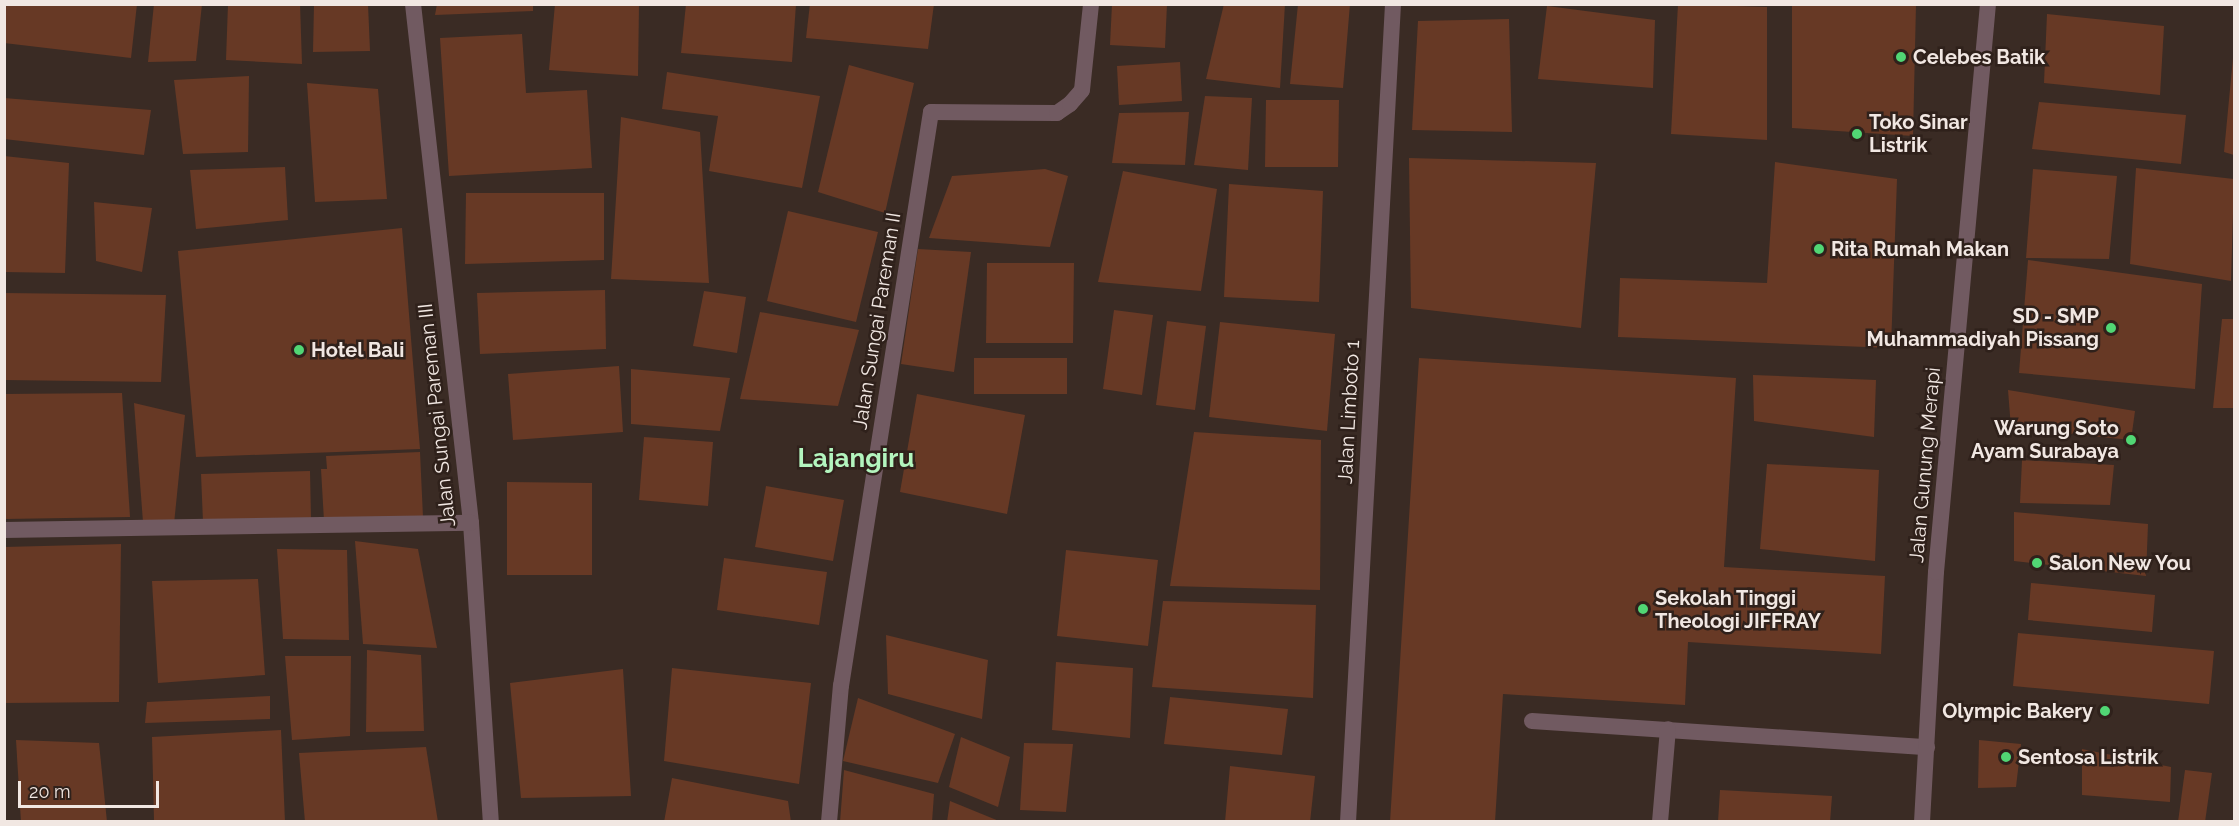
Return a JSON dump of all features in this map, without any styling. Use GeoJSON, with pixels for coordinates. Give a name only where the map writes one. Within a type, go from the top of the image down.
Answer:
{"type":"FeatureCollection","features":[{"type":"Feature","properties":{"kind":"street","name":"Jalan Sungai Pareman III"},"geometry":{"type":"LineString","coordinates":[[413,4],[471,523],[491,822]]}},
{"type":"Feature","properties":{"kind":"street","name":"Jalan Sungai Pareman II"},"geometry":{"type":"LineString","coordinates":[[829,822],[841,686],[931,112],[1057,113],[1070,105],[1082,90],[1091,4]]}},
{"type":"Feature","properties":{"kind":"street","name":"Jalan Limboto 1"},"geometry":{"type":"LineString","coordinates":[[1348,822],[1393,4]]}},
{"type":"Feature","properties":{"kind":"street","name":"Jalan Gunung Merapi"},"geometry":{"type":"LineString","coordinates":[[1922,822],[1936,572],[1988,4]]}},
{"type":"Feature","properties":{"kind":"street"},"geometry":{"type":"LineString","coordinates":[[4,530],[471,523]]}},
{"type":"Feature","properties":{"kind":"street"},"geometry":{"type":"LineString","coordinates":[[1532,721],[1927,747]]}},
{"type":"Feature","properties":{"kind":"street"},"geometry":{"type":"LineString","coordinates":[[1660,822],[1668,729]]}},
{"type":"Feature","properties":{"kind":"building"},"geometry":{"type":"Polygon","coordinates":[[[4,4],[137,4],[131,58],[4,43],[4,4]]]}},
{"type":"Feature","properties":{"kind":"building"},"geometry":{"type":"Polygon","coordinates":[[[154,4],[202,4],[196,61],[148,62],[154,4]]]}},
{"type":"Feature","properties":{"kind":"building"},"geometry":{"type":"Polygon","coordinates":[[[228,4],[300,4],[302,64],[226,60],[228,4]]]}},
{"type":"Feature","properties":{"kind":"building"},"geometry":{"type":"Polygon","coordinates":[[[314,4],[368,4],[370,51],[313,52],[314,4]]]}},
{"type":"Feature","properties":{"kind":"building"},"geometry":{"type":"Polygon","coordinates":[[[437,4],[533,4],[533,11],[435,15],[437,4]]]}},
{"type":"Feature","properties":{"kind":"building"},"geometry":{"type":"Polygon","coordinates":[[[555,4],[639,4],[638,76],[549,70],[555,4]]]}},
{"type":"Feature","properties":{"kind":"building"},"geometry":{"type":"Polygon","coordinates":[[[686,4],[796,4],[792,62],[681,53],[686,4]]]}},
{"type":"Feature","properties":{"kind":"building"},"geometry":{"type":"Polygon","coordinates":[[[810,4],[934,4],[928,49],[806,38],[810,4]]]}},
{"type":"Feature","properties":{"kind":"building"},"geometry":{"type":"Polygon","coordinates":[[[1112,4],[1167,4],[1165,48],[1110,45],[1112,4]]]}},
{"type":"Feature","properties":{"kind":"building"},"geometry":{"type":"Polygon","coordinates":[[[1224,4],[1285,4],[1280,88],[1206,79],[1224,4]]]}},
{"type":"Feature","properties":{"kind":"building"},"geometry":{"type":"Polygon","coordinates":[[[1298,4],[1350,4],[1343,88],[1290,84],[1298,4]]]}},
{"type":"Feature","properties":{"kind":"building"},"geometry":{"type":"Polygon","coordinates":[[[1678,4],[1767,7],[1767,140],[1671,134],[1678,4]]]}},
{"type":"Feature","properties":{"kind":"building"},"geometry":{"type":"Polygon","coordinates":[[[1792,4],[1916,4],[1913,136],[1792,128],[1792,4]]]}},
{"type":"Feature","properties":{"kind":"building"},"geometry":{"type":"Polygon","coordinates":[[[1547,6],[1655,20],[1653,88],[1538,79],[1547,6]]]}},
{"type":"Feature","properties":{"kind":"building"},"geometry":{"type":"Polygon","coordinates":[[[2047,14],[2164,26],[2160,95],[2044,83],[2047,14]]]}},
{"type":"Feature","properties":{"kind":"building"},"geometry":{"type":"Polygon","coordinates":[[[1509,19],[1512,132],[1412,130],[1418,21],[1509,19]]]}},
{"type":"Feature","properties":{"kind":"building"},"geometry":{"type":"Polygon","coordinates":[[[522,34],[526,93],[587,90],[592,168],[449,176],[440,38],[522,34]]]}},
{"type":"Feature","properties":{"kind":"building"},"geometry":{"type":"Polygon","coordinates":[[[2234,58],[2234,155],[2224,152],[2234,58]]]}},
{"type":"Feature","properties":{"kind":"building"},"geometry":{"type":"Polygon","coordinates":[[[1180,62],[1182,101],[1119,105],[1117,66],[1180,62]]]}},
{"type":"Feature","properties":{"kind":"building"},"geometry":{"type":"Polygon","coordinates":[[[849,65],[914,83],[885,213],[818,192],[849,65]]]}},
{"type":"Feature","properties":{"kind":"building"},"geometry":{"type":"Polygon","coordinates":[[[667,72],[820,96],[802,188],[709,171],[718,116],[662,109],[667,72]]]}},
{"type":"Feature","properties":{"kind":"building"},"geometry":{"type":"Polygon","coordinates":[[[249,76],[248,152],[183,154],[174,80],[249,76]]]}},
{"type":"Feature","properties":{"kind":"building"},"geometry":{"type":"Polygon","coordinates":[[[307,83],[378,89],[387,199],[315,202],[307,83]]]}},
{"type":"Feature","properties":{"kind":"building"},"geometry":{"type":"Polygon","coordinates":[[[1205,96],[1252,98],[1248,170],[1194,165],[1205,96]]]}},
{"type":"Feature","properties":{"kind":"building"},"geometry":{"type":"Polygon","coordinates":[[[4,98],[151,110],[144,155],[4,139],[4,98]]]}},
{"type":"Feature","properties":{"kind":"building"},"geometry":{"type":"Polygon","coordinates":[[[1266,100],[1339,100],[1338,167],[1265,167],[1266,100]]]}},
{"type":"Feature","properties":{"kind":"building"},"geometry":{"type":"Polygon","coordinates":[[[2039,102],[2186,115],[2181,164],[2032,149],[2039,102]]]}},
{"type":"Feature","properties":{"kind":"building"},"geometry":{"type":"Polygon","coordinates":[[[1189,112],[1185,165],[1112,163],[1119,113],[1189,112]]]}},
{"type":"Feature","properties":{"kind":"building"},"geometry":{"type":"Polygon","coordinates":[[[621,117],[700,132],[709,283],[611,279],[621,117]]]}},
{"type":"Feature","properties":{"kind":"building"},"geometry":{"type":"Polygon","coordinates":[[[4,156],[69,163],[65,273],[4,272],[4,156]]]}},
{"type":"Feature","properties":{"kind":"building"},"geometry":{"type":"Polygon","coordinates":[[[1409,158],[1596,163],[1581,328],[1411,308],[1409,158]]]}},
{"type":"Feature","properties":{"kind":"building"},"geometry":{"type":"Polygon","coordinates":[[[1775,162],[1897,179],[1891,348],[1618,337],[1620,278],[1767,283],[1775,162]]]}},
{"type":"Feature","properties":{"kind":"building"},"geometry":{"type":"Polygon","coordinates":[[[285,167],[288,220],[196,229],[190,170],[285,167]]]}},
{"type":"Feature","properties":{"kind":"building"},"geometry":{"type":"Polygon","coordinates":[[[2136,168],[2234,179],[2231,281],[2130,264],[2136,168]]]}},
{"type":"Feature","properties":{"kind":"building"},"geometry":{"type":"Polygon","coordinates":[[[1045,169],[1068,176],[1050,247],[929,238],[952,176],[1045,169]]]}},
{"type":"Feature","properties":{"kind":"building"},"geometry":{"type":"Polygon","coordinates":[[[2033,169],[2117,176],[2109,259],[2026,258],[2033,169]]]}},
{"type":"Feature","properties":{"kind":"building"},"geometry":{"type":"Polygon","coordinates":[[[1123,171],[1217,189],[1201,291],[1098,282],[1123,171]]]}},
{"type":"Feature","properties":{"kind":"building"},"geometry":{"type":"Polygon","coordinates":[[[1229,184],[1323,191],[1319,302],[1224,297],[1229,184]]]}},
{"type":"Feature","properties":{"kind":"building"},"geometry":{"type":"Polygon","coordinates":[[[466,193],[604,193],[604,260],[465,264],[466,193]]]}},
{"type":"Feature","properties":{"kind":"building"},"geometry":{"type":"Polygon","coordinates":[[[94,202],[152,208],[142,272],[96,261],[94,202]]]}},
{"type":"Feature","properties":{"kind":"building"},"geometry":{"type":"Polygon","coordinates":[[[788,211],[878,232],[856,322],[767,301],[788,211]]]}},
{"type":"Feature","properties":{"kind":"building","name":"Hotel Bali"},"geometry":{"type":"Polygon","coordinates":[[[402,228],[420,449],[196,457],[178,251],[402,228]]]}},
{"type":"Feature","properties":{"kind":"building"},"geometry":{"type":"Polygon","coordinates":[[[918,249],[971,252],[954,372],[901,364],[918,249]]]}},
{"type":"Feature","properties":{"kind":"building","name":"SD - SMP Muhammadiyah Pissang"},"geometry":{"type":"Polygon","coordinates":[[[2028,260],[2202,284],[2195,389],[2019,373],[2028,260]]]}},
{"type":"Feature","properties":{"kind":"building"},"geometry":{"type":"Polygon","coordinates":[[[987,263],[1074,263],[1073,343],[986,343],[987,263]]]}},
{"type":"Feature","properties":{"kind":"building"},"geometry":{"type":"Polygon","coordinates":[[[605,290],[606,349],[480,354],[477,293],[605,290]]]}},
{"type":"Feature","properties":{"kind":"building"},"geometry":{"type":"Polygon","coordinates":[[[704,291],[746,297],[737,353],[693,346],[704,291]]]}},
{"type":"Feature","properties":{"kind":"building"},"geometry":{"type":"Polygon","coordinates":[[[4,293],[166,295],[161,382],[4,380],[4,293]]]}},
{"type":"Feature","properties":{"kind":"building"},"geometry":{"type":"Polygon","coordinates":[[[1114,310],[1153,315],[1142,395],[1103,389],[1114,310]]]}},
{"type":"Feature","properties":{"kind":"building"},"geometry":{"type":"Polygon","coordinates":[[[760,312],[859,330],[838,406],[740,399],[760,312]]]}},
{"type":"Feature","properties":{"kind":"building"},"geometry":{"type":"Polygon","coordinates":[[[2222,319],[2234,319],[2234,408],[2213,408],[2222,319]]]}},
{"type":"Feature","properties":{"kind":"building"},"geometry":{"type":"Polygon","coordinates":[[[1167,321],[1206,326],[1195,410],[1156,405],[1167,321]]]}},
{"type":"Feature","properties":{"kind":"building"},"geometry":{"type":"Polygon","coordinates":[[[1220,322],[1335,334],[1327,431],[1209,417],[1220,322]]]}},
{"type":"Feature","properties":{"kind":"building"},"geometry":{"type":"Polygon","coordinates":[[[974,358],[1067,358],[1067,394],[974,394],[974,358]]]}},
{"type":"Feature","properties":{"kind":"building","name":"Sekolah Tinggi Theologi JIFFRAY"},"geometry":{"type":"Polygon","coordinates":[[[1419,358],[1736,378],[1724,567],[1885,576],[1881,654],[1688,642],[1685,705],[1503,694],[1495,822],[1390,822],[1419,358]]]}},
{"type":"Feature","properties":{"kind":"building"},"geometry":{"type":"Polygon","coordinates":[[[619,366],[623,432],[513,440],[508,374],[619,366]]]}},
{"type":"Feature","properties":{"kind":"building"},"geometry":{"type":"Polygon","coordinates":[[[631,369],[730,378],[720,431],[631,424],[631,369]]]}},
{"type":"Feature","properties":{"kind":"building"},"geometry":{"type":"Polygon","coordinates":[[[1753,375],[1876,380],[1874,437],[1754,421],[1753,375]]]}},
{"type":"Feature","properties":{"kind":"building"},"geometry":{"type":"Polygon","coordinates":[[[2008,390],[2135,411],[2131,440],[2011,428],[2008,390]]]}},
{"type":"Feature","properties":{"kind":"building"},"geometry":{"type":"Polygon","coordinates":[[[122,393],[130,517],[4,519],[4,394],[122,393]]]}},
{"type":"Feature","properties":{"kind":"building"},"geometry":{"type":"Polygon","coordinates":[[[917,394],[1025,415],[1007,514],[900,492],[917,394]]]}},
{"type":"Feature","properties":{"kind":"building"},"geometry":{"type":"Polygon","coordinates":[[[134,403],[185,415],[174,524],[143,522],[134,403]]]}},
{"type":"Feature","properties":{"kind":"building"},"geometry":{"type":"Polygon","coordinates":[[[1194,432],[1321,440],[1320,590],[1170,586],[1194,432]]]}},
{"type":"Feature","properties":{"kind":"building"},"geometry":{"type":"Polygon","coordinates":[[[644,437],[713,442],[708,506],[639,500],[644,437]]]}},
{"type":"Feature","properties":{"kind":"building"},"geometry":{"type":"Polygon","coordinates":[[[420,452],[423,517],[324,521],[321,469],[327,469],[326,456],[420,452]]]}},
{"type":"Feature","properties":{"kind":"building"},"geometry":{"type":"Polygon","coordinates":[[[2022,460],[2114,465],[2110,505],[2020,503],[2022,460]]]}},
{"type":"Feature","properties":{"kind":"building"},"geometry":{"type":"Polygon","coordinates":[[[1767,464],[1879,470],[1875,561],[1760,549],[1767,464]]]}},
{"type":"Feature","properties":{"kind":"building"},"geometry":{"type":"Polygon","coordinates":[[[310,471],[311,519],[203,522],[201,474],[310,471]]]}},
{"type":"Feature","properties":{"kind":"building"},"geometry":{"type":"Polygon","coordinates":[[[507,482],[592,483],[592,575],[507,575],[507,482]]]}},
{"type":"Feature","properties":{"kind":"building"},"geometry":{"type":"Polygon","coordinates":[[[766,486],[844,500],[833,561],[755,547],[766,486]]]}},
{"type":"Feature","properties":{"kind":"building"},"geometry":{"type":"Polygon","coordinates":[[[2014,512],[2148,524],[2146,576],[2014,561],[2014,512]]]}},
{"type":"Feature","properties":{"kind":"building"},"geometry":{"type":"Polygon","coordinates":[[[355,541],[418,549],[437,648],[363,644],[355,541]]]}},
{"type":"Feature","properties":{"kind":"building"},"geometry":{"type":"Polygon","coordinates":[[[121,544],[119,702],[5,703],[4,547],[121,544]]]}},
{"type":"Feature","properties":{"kind":"building"},"geometry":{"type":"Polygon","coordinates":[[[277,549],[347,550],[349,640],[283,639],[277,549]]]}},
{"type":"Feature","properties":{"kind":"building"},"geometry":{"type":"Polygon","coordinates":[[[1066,550],[1158,560],[1148,646],[1057,636],[1066,550]]]}},
{"type":"Feature","properties":{"kind":"building"},"geometry":{"type":"Polygon","coordinates":[[[724,558],[827,572],[819,625],[717,610],[724,558]]]}},
{"type":"Feature","properties":{"kind":"building"},"geometry":{"type":"Polygon","coordinates":[[[258,579],[265,675],[158,683],[152,581],[258,579]]]}},
{"type":"Feature","properties":{"kind":"building"},"geometry":{"type":"Polygon","coordinates":[[[2031,583],[2155,595],[2152,632],[2028,620],[2031,583]]]}},
{"type":"Feature","properties":{"kind":"building"},"geometry":{"type":"Polygon","coordinates":[[[1163,601],[1316,605],[1313,698],[1152,687],[1163,601]]]}},
{"type":"Feature","properties":{"kind":"building"},"geometry":{"type":"Polygon","coordinates":[[[2018,633],[2214,651],[2209,704],[2013,686],[2018,633]]]}},
{"type":"Feature","properties":{"kind":"building"},"geometry":{"type":"Polygon","coordinates":[[[886,635],[988,660],[982,719],[888,694],[886,635]]]}},
{"type":"Feature","properties":{"kind":"building"},"geometry":{"type":"Polygon","coordinates":[[[367,650],[421,655],[424,731],[366,732],[367,650]]]}},
{"type":"Feature","properties":{"kind":"building"},"geometry":{"type":"Polygon","coordinates":[[[285,656],[351,656],[350,736],[292,740],[285,656]]]}},
{"type":"Feature","properties":{"kind":"building"},"geometry":{"type":"Polygon","coordinates":[[[1056,662],[1133,668],[1130,738],[1052,730],[1056,662]]]}},
{"type":"Feature","properties":{"kind":"building"},"geometry":{"type":"Polygon","coordinates":[[[672,668],[811,683],[799,784],[664,761],[672,668]]]}},
{"type":"Feature","properties":{"kind":"building"},"geometry":{"type":"Polygon","coordinates":[[[623,669],[631,796],[521,798],[510,683],[623,669]]]}},
{"type":"Feature","properties":{"kind":"building"},"geometry":{"type":"Polygon","coordinates":[[[270,696],[270,719],[145,723],[147,702],[270,696]]]}},
{"type":"Feature","properties":{"kind":"building"},"geometry":{"type":"Polygon","coordinates":[[[1170,697],[1288,709],[1282,755],[1164,744],[1170,697]]]}},
{"type":"Feature","properties":{"kind":"building"},"geometry":{"type":"Polygon","coordinates":[[[858,698],[955,734],[938,783],[843,761],[858,698]]]}},
{"type":"Feature","properties":{"kind":"building"},"geometry":{"type":"Polygon","coordinates":[[[281,730],[285,822],[154,820],[152,737],[281,730]]]}},
{"type":"Feature","properties":{"kind":"building"},"geometry":{"type":"Polygon","coordinates":[[[961,737],[1010,757],[998,807],[949,787],[961,737]]]}},
{"type":"Feature","properties":{"kind":"building"},"geometry":{"type":"Polygon","coordinates":[[[16,740],[99,743],[107,822],[21,822],[16,740]]]}},
{"type":"Feature","properties":{"kind":"building"},"geometry":{"type":"Polygon","coordinates":[[[1979,740],[2021,744],[2016,787],[1978,788],[1979,740]]]}},
{"type":"Feature","properties":{"kind":"building"},"geometry":{"type":"Polygon","coordinates":[[[1024,743],[1073,744],[1066,812],[1020,810],[1024,743]]]}},
{"type":"Feature","properties":{"kind":"building"},"geometry":{"type":"Polygon","coordinates":[[[426,747],[438,822],[305,822],[299,753],[426,747]]]}},
{"type":"Feature","properties":{"kind":"building"},"geometry":{"type":"Polygon","coordinates":[[[2082,749],[2171,767],[2170,802],[2082,795],[2082,749]]]}},
{"type":"Feature","properties":{"kind":"building"},"geometry":{"type":"Polygon","coordinates":[[[1230,766],[1315,776],[1310,822],[1225,822],[1230,766]]]}},
{"type":"Feature","properties":{"kind":"building"},"geometry":{"type":"Polygon","coordinates":[[[844,770],[934,794],[932,822],[840,822],[844,770]]]}},
{"type":"Feature","properties":{"kind":"building"},"geometry":{"type":"Polygon","coordinates":[[[2185,770],[2212,773],[2205,822],[2178,822],[2185,770]]]}},
{"type":"Feature","properties":{"kind":"building"},"geometry":{"type":"Polygon","coordinates":[[[672,778],[788,801],[791,822],[664,822],[672,778]]]}},
{"type":"Feature","properties":{"kind":"building"},"geometry":{"type":"Polygon","coordinates":[[[1720,790],[1832,796],[1830,822],[1718,822],[1720,790]]]}},
{"type":"Feature","properties":{"kind":"building"},"geometry":{"type":"Polygon","coordinates":[[[950,801],[999,821],[999,822],[947,822],[950,801]]]}},
{"type":"Feature","properties":{"kind":"place","name":"Celebes Batik"},"geometry":{"type":"Point","coordinates":[1901,57]}},
{"type":"Feature","properties":{"kind":"place","name":"Toko Sinar Listrik"},"geometry":{"type":"Point","coordinates":[1857,134]}},
{"type":"Feature","properties":{"kind":"place","name":"Rita Rumah Makan"},"geometry":{"type":"Point","coordinates":[1819,249]}},
{"type":"Feature","properties":{"kind":"place","name":"SD - SMP Muhammadiyah Pissang"},"geometry":{"type":"Point","coordinates":[2111,328]}},
{"type":"Feature","properties":{"kind":"place","name":"Hotel Bali"},"geometry":{"type":"Point","coordinates":[299,350]}},
{"type":"Feature","properties":{"kind":"place","name":"Warung Soto Ayam Surabaya"},"geometry":{"type":"Point","coordinates":[2131,440]}},
{"type":"Feature","properties":{"kind":"place","name":"Salon New You"},"geometry":{"type":"Point","coordinates":[2037,563]}},
{"type":"Feature","properties":{"kind":"place","name":"Sekolah Tinggi Theologi JIFFRAY"},"geometry":{"type":"Point","coordinates":[1643,609]}},
{"type":"Feature","properties":{"kind":"place","name":"Olympic Bakery"},"geometry":{"type":"Point","coordinates":[2105,711]}},
{"type":"Feature","properties":{"kind":"place","name":"Sentosa Listrik"},"geometry":{"type":"Point","coordinates":[2006,757]}},
{"type":"Feature","properties":{"kind":"district","name":"Lajangiru"},"geometry":{"type":"Point","coordinates":[856,459]}}]}
